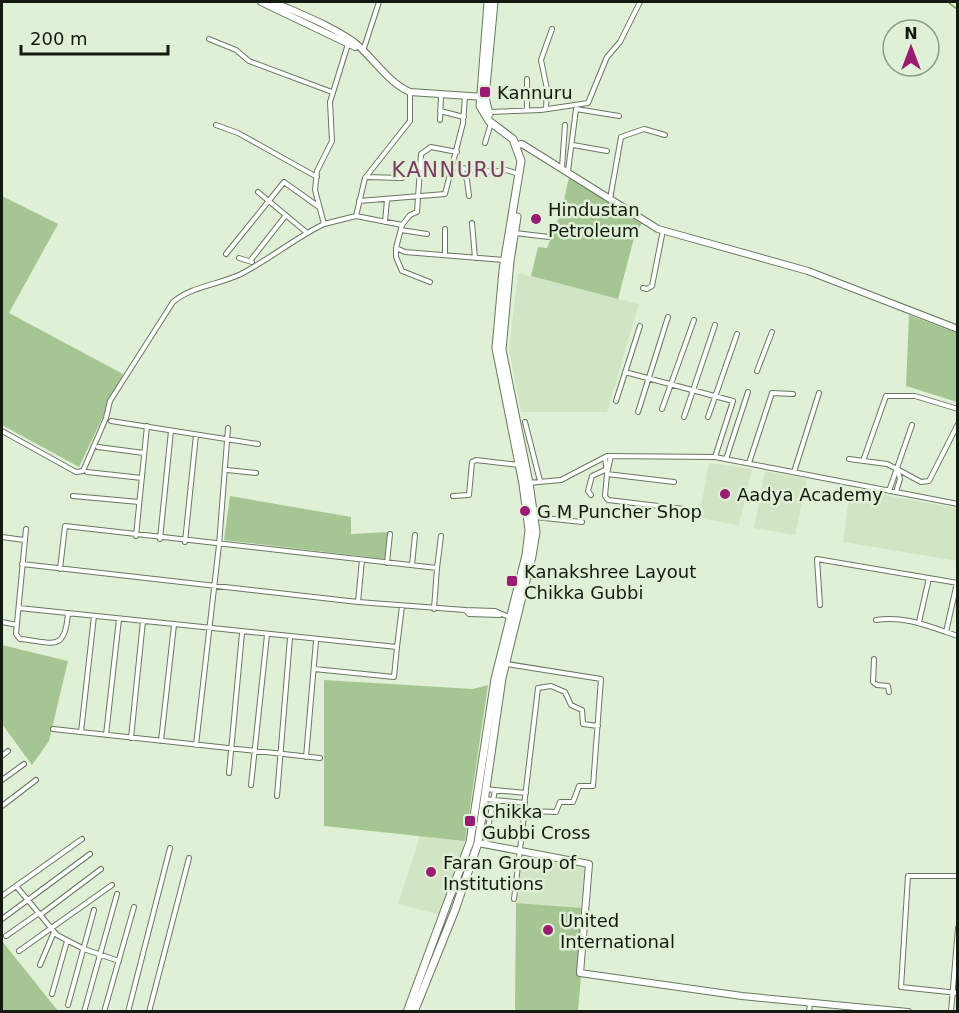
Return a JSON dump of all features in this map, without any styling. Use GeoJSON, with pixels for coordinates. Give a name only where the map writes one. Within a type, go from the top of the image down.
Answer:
{"type":"FeatureCollection","features":[{"type":"Feature","properties":{"kind":"main road"},"geometry":{"type":"LineString","coordinates":[[261,2],[363,51]]}},
{"type":"Feature","properties":{"kind":"main road"},"geometry":{"type":"LineString","coordinates":[[274,2],[343,35],[401,88],[410,92],[441,96],[482,97]]}},
{"type":"Feature","properties":{"kind":"main road"},"geometry":{"type":"LineString","coordinates":[[488,2],[483,113],[519,144],[565,169],[663,231],[808,271],[957,329]]}},
{"type":"Feature","properties":{"kind":"main road"},"geometry":{"type":"LineString","coordinates":[[414,1011],[455,910],[477,843],[512,618],[529,531],[526,483],[519,465],[496,348],[507,261],[525,162],[519,144],[487,112],[482,97],[494,2]]}},
{"type":"Feature","properties":{"kind":"main road"},"geometry":{"type":"LineString","coordinates":[[407,1011],[477,843],[495,678],[532,556],[535,517],[526,483],[502,350],[507,261],[515,233],[520,174],[519,144]]}},
{"type":"Feature","properties":{"kind":"main road"},"geometry":{"type":"LineString","coordinates":[[477,843],[589,864],[580,973],[715,993],[908,1011]]}},
{"type":"Feature","properties":{"kind":"street"},"geometry":{"type":"LineString","coordinates":[[363,51],[379,2]]}},
{"type":"Feature","properties":{"kind":"street"},"geometry":{"type":"LineString","coordinates":[[487,112],[546,109],[588,103],[607,57],[620,42],[640,2]]}},
{"type":"Feature","properties":{"kind":"street"},"geometry":{"type":"LineString","coordinates":[[546,109],[547,89],[542,60],[552,29]]}},
{"type":"Feature","properties":{"kind":"street"},"geometry":{"type":"LineString","coordinates":[[209,39],[236,50],[249,61],[332,92]]}},
{"type":"Feature","properties":{"kind":"street"},"geometry":{"type":"LineString","coordinates":[[324,224],[315,190],[316,177],[332,141],[330,102],[348,44]]}},
{"type":"Feature","properties":{"kind":"street"},"geometry":{"type":"LineString","coordinates":[[526,110],[527,79]]}},
{"type":"Feature","properties":{"kind":"street"},"geometry":{"type":"LineString","coordinates":[[356,216],[366,177],[410,121],[410,92]]}},
{"type":"Feature","properties":{"kind":"street"},"geometry":{"type":"LineString","coordinates":[[440,120],[441,96]]}},
{"type":"Feature","properties":{"kind":"street"},"geometry":{"type":"LineString","coordinates":[[359,201],[445,194],[454,167],[464,117],[465,96]]}},
{"type":"Feature","properties":{"kind":"street"},"geometry":{"type":"LineString","coordinates":[[565,169],[573,145],[576,109],[619,116]]}},
{"type":"Feature","properties":{"kind":"street"},"geometry":{"type":"LineString","coordinates":[[440,111],[464,117]]}},
{"type":"Feature","properties":{"kind":"street"},"geometry":{"type":"LineString","coordinates":[[485,143],[491,122]]}},
{"type":"Feature","properties":{"kind":"street"},"geometry":{"type":"LineString","coordinates":[[216,125],[238,133],[316,177]]}},
{"type":"Feature","properties":{"kind":"street"},"geometry":{"type":"LineString","coordinates":[[565,125],[565,169]]}},
{"type":"Feature","properties":{"kind":"street"},"geometry":{"type":"LineString","coordinates":[[610,199],[621,137],[644,129],[665,135]]}},
{"type":"Feature","properties":{"kind":"street"},"geometry":{"type":"LineString","coordinates":[[573,145],[608,151]]}},
{"type":"Feature","properties":{"kind":"street"},"geometry":{"type":"LineString","coordinates":[[430,282],[402,271],[396,257],[396,248],[401,228],[410,215],[417,212],[420,154],[431,147],[457,152]]}},
{"type":"Feature","properties":{"kind":"street"},"geometry":{"type":"LineString","coordinates":[[454,167],[493,172],[506,170],[520,174]]}},
{"type":"Feature","properties":{"kind":"street"},"geometry":{"type":"LineString","coordinates":[[459,168],[467,180],[469,196]]}},
{"type":"Feature","properties":{"kind":"street"},"geometry":{"type":"LineString","coordinates":[[366,177],[402,178]]}},
{"type":"Feature","properties":{"kind":"street"},"geometry":{"type":"LineString","coordinates":[[225,254],[284,182],[320,208]]}},
{"type":"Feature","properties":{"kind":"street"},"geometry":{"type":"LineString","coordinates":[[258,192],[306,232]]}},
{"type":"Feature","properties":{"kind":"street"},"geometry":{"type":"LineString","coordinates":[[385,222],[387,200]]}},
{"type":"Feature","properties":{"kind":"street"},"geometry":{"type":"LineString","coordinates":[[2,431],[76,472],[83,471],[102,428],[110,401],[173,302],[183,294],[241,274],[253,262],[286,215]]}},
{"type":"Feature","properties":{"kind":"street"},"geometry":{"type":"LineString","coordinates":[[239,258],[253,262],[306,232],[324,224],[356,216],[427,234]]}},
{"type":"Feature","properties":{"kind":"street"},"geometry":{"type":"LineString","coordinates":[[472,223],[475,258]]}},
{"type":"Feature","properties":{"kind":"street"},"geometry":{"type":"LineString","coordinates":[[445,229],[445,255]]}},
{"type":"Feature","properties":{"kind":"street"},"geometry":{"type":"LineString","coordinates":[[643,288],[652,286],[663,231]]}},
{"type":"Feature","properties":{"kind":"street"},"geometry":{"type":"LineString","coordinates":[[515,233],[549,237]]}},
{"type":"Feature","properties":{"kind":"street"},"geometry":{"type":"LineString","coordinates":[[396,248],[405,252],[507,261]]}},
{"type":"Feature","properties":{"kind":"street"},"geometry":{"type":"LineString","coordinates":[[638,412],[668,317]]}},
{"type":"Feature","properties":{"kind":"street"},"geometry":{"type":"LineString","coordinates":[[662,409],[693,320]]}},
{"type":"Feature","properties":{"kind":"street"},"geometry":{"type":"LineString","coordinates":[[684,417],[715,325]]}},
{"type":"Feature","properties":{"kind":"street"},"geometry":{"type":"LineString","coordinates":[[616,401],[640,327]]}},
{"type":"Feature","properties":{"kind":"street"},"geometry":{"type":"LineString","coordinates":[[757,371],[772,332]]}},
{"type":"Feature","properties":{"kind":"street"},"geometry":{"type":"LineString","coordinates":[[708,417],[737,334]]}},
{"type":"Feature","properties":{"kind":"street"},"geometry":{"type":"LineString","coordinates":[[625,372],[733,401],[716,458]]}},
{"type":"Feature","properties":{"kind":"street"},"geometry":{"type":"LineString","coordinates":[[726,459],[748,392]]}},
{"type":"Feature","properties":{"kind":"street"},"geometry":{"type":"LineString","coordinates":[[749,463],[772,393],[793,394]]}},
{"type":"Feature","properties":{"kind":"street"},"geometry":{"type":"LineString","coordinates":[[794,472],[819,393]]}},
{"type":"Feature","properties":{"kind":"street"},"geometry":{"type":"LineString","coordinates":[[863,461],[886,396],[915,396],[957,409]]}},
{"type":"Feature","properties":{"kind":"street"},"geometry":{"type":"LineString","coordinates":[[111,421],[258,444]]}},
{"type":"Feature","properties":{"kind":"street"},"geometry":{"type":"LineString","coordinates":[[525,422],[540,482]]}},
{"type":"Feature","properties":{"kind":"street"},"geometry":{"type":"LineString","coordinates":[[849,459],[887,464],[921,482],[927,482],[957,424]]}},
{"type":"Feature","properties":{"kind":"street"},"geometry":{"type":"LineString","coordinates":[[890,490],[912,425]]}},
{"type":"Feature","properties":{"kind":"street"},"geometry":{"type":"LineString","coordinates":[[135,536],[147,426]]}},
{"type":"Feature","properties":{"kind":"street"},"geometry":{"type":"LineString","coordinates":[[196,745],[219,545],[229,441],[228,428]]}},
{"type":"Feature","properties":{"kind":"street"},"geometry":{"type":"LineString","coordinates":[[160,539],[171,430]]}},
{"type":"Feature","properties":{"kind":"street"},"geometry":{"type":"LineString","coordinates":[[185,542],[196,435]]}},
{"type":"Feature","properties":{"kind":"street"},"geometry":{"type":"LineString","coordinates":[[98,447],[144,453]]}},
{"type":"Feature","properties":{"kind":"street"},"geometry":{"type":"LineString","coordinates":[[526,483],[561,480],[611,456],[716,458],[957,504]]}},
{"type":"Feature","properties":{"kind":"street"},"geometry":{"type":"LineString","coordinates":[[606,472],[611,456]]}},
{"type":"Feature","properties":{"kind":"street"},"geometry":{"type":"LineString","coordinates":[[605,457],[604,494],[608,501],[684,509]]}},
{"type":"Feature","properties":{"kind":"street"},"geometry":{"type":"LineString","coordinates":[[453,496],[470,495],[471,468],[476,460],[519,465]]}},
{"type":"Feature","properties":{"kind":"street"},"geometry":{"type":"LineString","coordinates":[[226,470],[256,473]]}},
{"type":"Feature","properties":{"kind":"street"},"geometry":{"type":"LineString","coordinates":[[896,492],[900,479],[897,470]]}},
{"type":"Feature","properties":{"kind":"street"},"geometry":{"type":"LineString","coordinates":[[87,472],[142,478]]}},
{"type":"Feature","properties":{"kind":"street"},"geometry":{"type":"LineString","coordinates":[[591,495],[588,491],[592,476],[606,472],[674,482]]}},
{"type":"Feature","properties":{"kind":"street"},"geometry":{"type":"LineString","coordinates":[[73,496],[139,502]]}},
{"type":"Feature","properties":{"kind":"street"},"geometry":{"type":"LineString","coordinates":[[535,517],[582,522]]}},
{"type":"Feature","properties":{"kind":"street"},"geometry":{"type":"LineString","coordinates":[[60,569],[65,526],[185,542],[437,568]]}},
{"type":"Feature","properties":{"kind":"street"},"geometry":{"type":"LineString","coordinates":[[26,528],[16,634],[20,639],[56,642],[67,635],[68,613]]}},
{"type":"Feature","properties":{"kind":"street"},"geometry":{"type":"LineString","coordinates":[[387,563],[390,534]]}},
{"type":"Feature","properties":{"kind":"street"},"geometry":{"type":"LineString","coordinates":[[412,565],[415,535]]}},
{"type":"Feature","properties":{"kind":"street"},"geometry":{"type":"LineString","coordinates":[[434,609],[441,536]]}},
{"type":"Feature","properties":{"kind":"street"},"geometry":{"type":"LineString","coordinates":[[2,537],[24,540]]}},
{"type":"Feature","properties":{"kind":"street"},"geometry":{"type":"LineString","coordinates":[[820,605],[817,559],[957,583],[946,632]]}},
{"type":"Feature","properties":{"kind":"street"},"geometry":{"type":"LineString","coordinates":[[358,602],[362,560]]}},
{"type":"Feature","properties":{"kind":"street"},"geometry":{"type":"LineString","coordinates":[[22,564],[358,602],[465,610],[469,614],[500,615],[512,618]]}},
{"type":"Feature","properties":{"kind":"street"},"geometry":{"type":"LineString","coordinates":[[919,622],[929,578]]}},
{"type":"Feature","properties":{"kind":"street"},"geometry":{"type":"LineString","coordinates":[[314,669],[394,677],[402,606]]}},
{"type":"Feature","properties":{"kind":"street"},"geometry":{"type":"LineString","coordinates":[[19,608],[290,638],[397,647]]}},
{"type":"Feature","properties":{"kind":"street"},"geometry":{"type":"LineString","coordinates":[[81,732],[94,616]]}},
{"type":"Feature","properties":{"kind":"street"},"geometry":{"type":"LineString","coordinates":[[876,620],[890,618],[919,622],[957,636]]}},
{"type":"Feature","properties":{"kind":"street"},"geometry":{"type":"LineString","coordinates":[[106,735],[119,619]]}},
{"type":"Feature","properties":{"kind":"street"},"geometry":{"type":"LineString","coordinates":[[131,738],[143,621]]}},
{"type":"Feature","properties":{"kind":"street"},"geometry":{"type":"LineString","coordinates":[[2,622],[17,624]]}},
{"type":"Feature","properties":{"kind":"street"},"geometry":{"type":"LineString","coordinates":[[161,741],[174,625]]}},
{"type":"Feature","properties":{"kind":"street"},"geometry":{"type":"LineString","coordinates":[[229,773],[242,633]]}},
{"type":"Feature","properties":{"kind":"street"},"geometry":{"type":"LineString","coordinates":[[250,785],[267,635]]}},
{"type":"Feature","properties":{"kind":"street"},"geometry":{"type":"LineString","coordinates":[[277,796],[290,638]]}},
{"type":"Feature","properties":{"kind":"street"},"geometry":{"type":"LineString","coordinates":[[306,757],[316,640]]}},
{"type":"Feature","properties":{"kind":"street"},"geometry":{"type":"LineString","coordinates":[[874,659],[873,682],[877,685],[888,686],[889,692]]}},
{"type":"Feature","properties":{"kind":"street"},"geometry":{"type":"LineString","coordinates":[[505,664],[601,679],[593,786],[579,786],[573,802],[560,802],[556,812],[525,808]]}},
{"type":"Feature","properties":{"kind":"street"},"geometry":{"type":"LineString","coordinates":[[514,899],[538,688],[550,686],[565,692],[572,705],[582,710],[583,724],[598,726]]}},
{"type":"Feature","properties":{"kind":"street"},"geometry":{"type":"LineString","coordinates":[[53,729],[320,758]]}},
{"type":"Feature","properties":{"kind":"street"},"geometry":{"type":"LineString","coordinates":[[2,756],[8,751]]}},
{"type":"Feature","properties":{"kind":"street"},"geometry":{"type":"LineString","coordinates":[[2,780],[24,764]]}},
{"type":"Feature","properties":{"kind":"street"},"geometry":{"type":"LineString","coordinates":[[2,806],[36,780]]}},
{"type":"Feature","properties":{"kind":"street"},"geometry":{"type":"LineString","coordinates":[[485,789],[526,793]]}},
{"type":"Feature","properties":{"kind":"street"},"geometry":{"type":"LineString","coordinates":[[477,843],[495,790]]}},
{"type":"Feature","properties":{"kind":"street"},"geometry":{"type":"LineString","coordinates":[[484,799],[525,802]]}},
{"type":"Feature","properties":{"kind":"street"},"geometry":{"type":"LineString","coordinates":[[2,896],[81,839]]}},
{"type":"Feature","properties":{"kind":"street"},"geometry":{"type":"LineString","coordinates":[[128,1011],[170,848]]}},
{"type":"Feature","properties":{"kind":"street"},"geometry":{"type":"LineString","coordinates":[[2,920],[90,854]]}},
{"type":"Feature","properties":{"kind":"street"},"geometry":{"type":"LineString","coordinates":[[149,1011],[189,858]]}},
{"type":"Feature","properties":{"kind":"street"},"geometry":{"type":"LineString","coordinates":[[6,936],[101,869]]}},
{"type":"Feature","properties":{"kind":"street"},"geometry":{"type":"LineString","coordinates":[[955,993],[901,987],[908,876],[957,876]]}},
{"type":"Feature","properties":{"kind":"street"},"geometry":{"type":"LineString","coordinates":[[19,951],[53,930],[112,885]]}},
{"type":"Feature","properties":{"kind":"street"},"geometry":{"type":"LineString","coordinates":[[16,886],[53,930],[67,941],[119,961]]}},
{"type":"Feature","properties":{"kind":"street"},"geometry":{"type":"LineString","coordinates":[[84,1011],[117,894]]}},
{"type":"Feature","properties":{"kind":"street"},"geometry":{"type":"LineString","coordinates":[[104,1011],[134,907]]}},
{"type":"Feature","properties":{"kind":"street"},"geometry":{"type":"LineString","coordinates":[[68,1005],[94,910]]}},
{"type":"Feature","properties":{"kind":"street"},"geometry":{"type":"LineString","coordinates":[[951,1011],[955,993],[957,928]]}},
{"type":"Feature","properties":{"kind":"street"},"geometry":{"type":"LineString","coordinates":[[40,964],[53,930]]}},
{"type":"Feature","properties":{"kind":"street"},"geometry":{"type":"LineString","coordinates":[[52,994],[67,941]]}},
{"type":"Feature","properties":{"kind":"street"},"geometry":{"type":"LineString","coordinates":[[809,1011],[810,1002]]}},
{"type":"Feature","properties":{"kind":"shaded area"},"geometry":{"type":"Polygon","coordinates":[[[518,273],[639,304],[607,412],[521,412],[509,349],[518,273]]]}},
{"type":"Feature","properties":{"kind":"shaded area","name":"Aadya Academy"},"geometry":{"type":"Polygon","coordinates":[[[709,463],[752,469],[739,525],[699,518],[709,463]]]}},
{"type":"Feature","properties":{"kind":"shaded area"},"geometry":{"type":"Polygon","coordinates":[[[765,471],[807,479],[795,535],[754,528],[765,471]]]}},
{"type":"Feature","properties":{"kind":"shaded area"},"geometry":{"type":"Polygon","coordinates":[[[850,489],[957,508],[957,561],[843,542],[850,489]]]}},
{"type":"Feature","properties":{"kind":"shaded area","name":"Faran Group of Institutions"},"geometry":{"type":"Polygon","coordinates":[[[420,836],[465,841],[440,915],[398,904],[420,836]]]}},
{"type":"Feature","properties":{"kind":"shaded area","name":"United International"},"geometry":{"type":"Polygon","coordinates":[[[517,856],[585,866],[577,974],[581,975],[578,1011],[515,1012],[517,856]]]}},
{"type":"Feature","properties":{"kind":"green space"},"geometry":{"type":"Polygon","coordinates":[[[569,177],[642,223],[634,238],[618,299],[531,276],[538,247],[547,248],[562,209],[569,177]]]}},
{"type":"Feature","properties":{"kind":"green space"},"geometry":{"type":"Polygon","coordinates":[[[2,196],[58,224],[9,313],[123,374],[79,467],[2,425],[2,196]]]}},
{"type":"Feature","properties":{"kind":"green space"},"geometry":{"type":"Polygon","coordinates":[[[909,315],[957,333],[957,402],[906,386],[909,315]]]}},
{"type":"Feature","properties":{"kind":"green space"},"geometry":{"type":"Polygon","coordinates":[[[230,496],[351,517],[351,534],[388,532],[385,559],[224,540],[230,496]]]}},
{"type":"Feature","properties":{"kind":"green space"},"geometry":{"type":"Polygon","coordinates":[[[2,645],[68,661],[49,741],[32,765],[2,724],[2,645]]]}},
{"type":"Feature","properties":{"kind":"green space"},"geometry":{"type":"Polygon","coordinates":[[[324,680],[473,689],[488,685],[465,841],[324,826],[324,680]]]}},
{"type":"Feature","properties":{"kind":"green space","name":"United International"},"geometry":{"type":"Polygon","coordinates":[[[516,903],[581,908],[577,974],[581,975],[578,1011],[515,1012],[516,903]]]}},
{"type":"Feature","properties":{"kind":"green space"},"geometry":{"type":"Polygon","coordinates":[[[2,941],[58,1011],[2,1011],[2,941]]]}},
{"type":"Feature","properties":{"kind":"waterway"},"geometry":{"type":"LineString","coordinates":[[948,2],[958,10]]}},
{"type":"Feature","properties":{"kind":"place","name":"Kannuru"},"geometry":{"type":"Point","coordinates":[485,92]}},
{"type":"Feature","properties":{"kind":"place","name":"Hindustan Petroleum"},"geometry":{"type":"Point","coordinates":[536,219]}},
{"type":"Feature","properties":{"kind":"place","name":"Aadya Academy"},"geometry":{"type":"Point","coordinates":[725,494]}},
{"type":"Feature","properties":{"kind":"place","name":"G M Puncher Shop"},"geometry":{"type":"Point","coordinates":[525,511]}},
{"type":"Feature","properties":{"kind":"place","name":"Kanakshree Layout Chikka Gubbi"},"geometry":{"type":"Point","coordinates":[512,581]}},
{"type":"Feature","properties":{"kind":"place","name":"Chikka Gubbi Cross"},"geometry":{"type":"Point","coordinates":[470,821]}},
{"type":"Feature","properties":{"kind":"place","name":"Faran Group of Institutions"},"geometry":{"type":"Point","coordinates":[431,872]}},
{"type":"Feature","properties":{"kind":"place","name":"United International"},"geometry":{"type":"Point","coordinates":[548,930]}},
{"type":"Feature","properties":{"kind":"district","name":"KANNURU"},"geometry":{"type":"Point","coordinates":[449,170]}}]}
